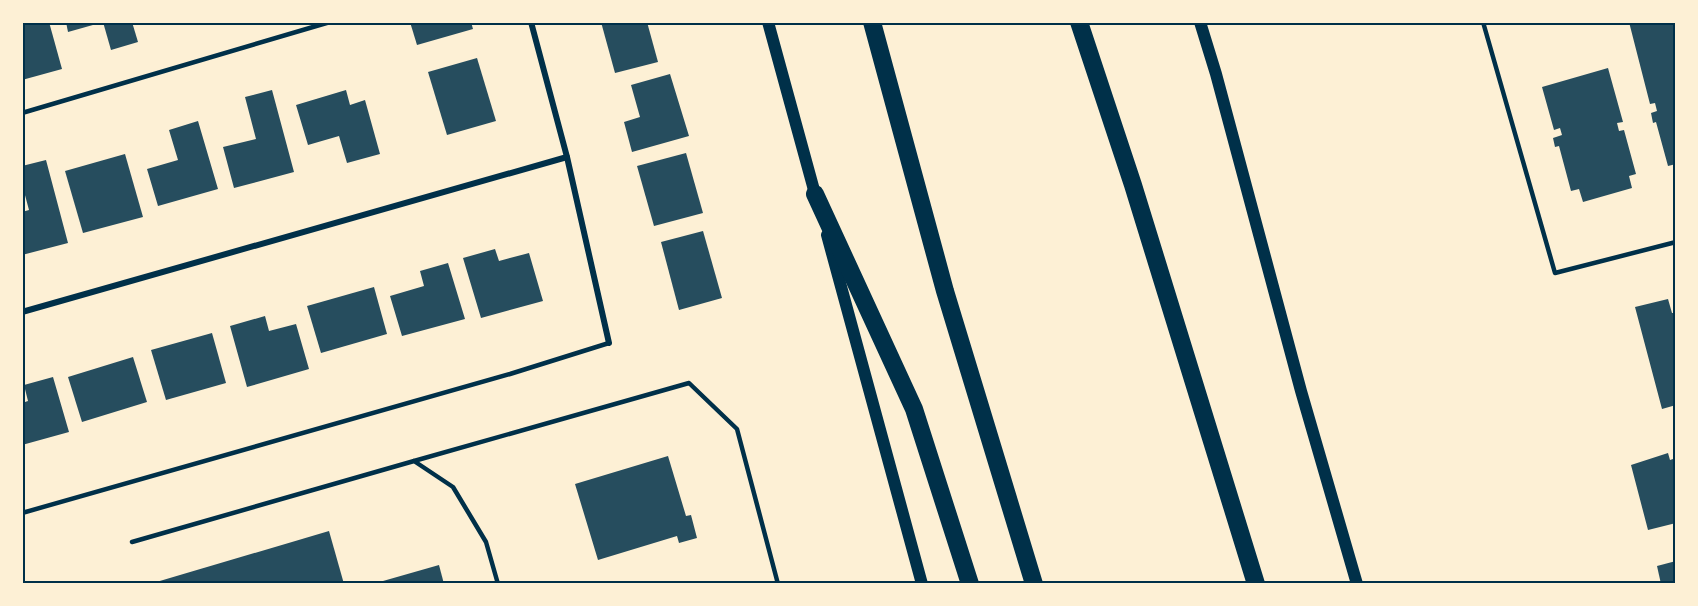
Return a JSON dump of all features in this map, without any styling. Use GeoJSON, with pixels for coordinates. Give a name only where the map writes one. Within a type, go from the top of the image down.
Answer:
{"type":"FeatureCollection","features":[{"type":"Feature","properties":{"kind":"highway"},"geometry":{"type":"LineString","coordinates":[[872,22],[945,291],[1034,584]]}},
{"type":"Feature","properties":{"kind":"highway"},"geometry":{"type":"LineString","coordinates":[[1079,22],[1133,185],[1256,584]]}},
{"type":"Feature","properties":{"kind":"highway"},"geometry":{"type":"LineString","coordinates":[[815,194],[914,409],[970,584]]}},
{"type":"Feature","properties":{"kind":"main road"},"geometry":{"type":"LineString","coordinates":[[768,22],[922,584]]}},
{"type":"Feature","properties":{"kind":"main road"},"geometry":{"type":"LineString","coordinates":[[1200,22],[1301,391],[1357,584]]}},
{"type":"Feature","properties":{"kind":"street"},"geometry":{"type":"LineString","coordinates":[[531,22],[567,157],[609,343]]}},
{"type":"Feature","properties":{"kind":"street"},"geometry":{"type":"LineString","coordinates":[[22,312],[567,157]]}},
{"type":"Feature","properties":{"kind":"lane"},"geometry":{"type":"LineString","coordinates":[[22,113],[330,22]]}},
{"type":"Feature","properties":{"kind":"lane"},"geometry":{"type":"LineString","coordinates":[[1483,22],[1555,273],[1676,242]]}},
{"type":"Feature","properties":{"kind":"lane"},"geometry":{"type":"LineString","coordinates":[[22,513],[510,374],[609,343]]}},
{"type":"Feature","properties":{"kind":"lane"},"geometry":{"type":"LineString","coordinates":[[132,542],[689,383],[737,429],[778,584]]}},
{"type":"Feature","properties":{"kind":"lane"},"geometry":{"type":"LineString","coordinates":[[414,462],[453,487],[486,542],[498,584]]}},
{"type":"Feature","properties":{"kind":"building"},"geometry":{"type":"Polygon","coordinates":[[[22,22],[49,22],[62,69],[22,80],[22,22]]]}},
{"type":"Feature","properties":{"kind":"building"},"geometry":{"type":"Polygon","coordinates":[[[66,22],[100,22],[100,23],[68,32],[66,22]]]}},
{"type":"Feature","properties":{"kind":"building"},"geometry":{"type":"Polygon","coordinates":[[[103,22],[132,22],[138,42],[111,50],[103,22]]]}},
{"type":"Feature","properties":{"kind":"building"},"geometry":{"type":"Polygon","coordinates":[[[410,22],[471,22],[473,29],[417,45],[410,22]]]}},
{"type":"Feature","properties":{"kind":"building"},"geometry":{"type":"Polygon","coordinates":[[[601,22],[647,22],[658,62],[615,73],[601,22]]]}},
{"type":"Feature","properties":{"kind":"building"},"geometry":{"type":"Polygon","coordinates":[[[1629,22],[1676,22],[1676,164],[1668,166],[1656,122],[1653,123],[1651,113],[1657,111],[1655,103],[1650,104],[1629,22]]]}},
{"type":"Feature","properties":{"kind":"building"},"geometry":{"type":"Polygon","coordinates":[[[477,58],[496,121],[447,135],[428,72],[477,58]]]}},
{"type":"Feature","properties":{"kind":"building"},"geometry":{"type":"Polygon","coordinates":[[[1608,68],[1623,122],[1617,123],[1619,131],[1624,130],[1636,174],[1629,176],[1632,188],[1583,202],[1579,189],[1571,191],[1559,146],[1555,147],[1553,138],[1562,135],[1560,128],[1554,130],[1542,87],[1608,68]]]}},
{"type":"Feature","properties":{"kind":"building"},"geometry":{"type":"Polygon","coordinates":[[[670,74],[689,136],[632,152],[624,122],[640,117],[631,85],[670,74]]]}},
{"type":"Feature","properties":{"kind":"building"},"geometry":{"type":"Polygon","coordinates":[[[272,90],[294,172],[234,188],[223,147],[256,139],[245,97],[272,90]]]}},
{"type":"Feature","properties":{"kind":"building"},"geometry":{"type":"Polygon","coordinates":[[[346,90],[350,105],[365,100],[380,154],[347,163],[339,136],[308,145],[296,105],[346,90]]]}},
{"type":"Feature","properties":{"kind":"building"},"geometry":{"type":"Polygon","coordinates":[[[198,121],[218,189],[158,206],[147,169],[178,160],[169,130],[198,121]]]}},
{"type":"Feature","properties":{"kind":"building"},"geometry":{"type":"Polygon","coordinates":[[[686,153],[703,213],[654,226],[637,166],[686,153]]]}},
{"type":"Feature","properties":{"kind":"building"},"geometry":{"type":"Polygon","coordinates":[[[125,154],[143,217],[83,233],[65,171],[125,154]]]}},
{"type":"Feature","properties":{"kind":"building"},"geometry":{"type":"Polygon","coordinates":[[[46,160],[68,243],[22,255],[22,212],[29,210],[22,184],[22,166],[46,160]]]}},
{"type":"Feature","properties":{"kind":"building"},"geometry":{"type":"Polygon","coordinates":[[[703,231],[722,298],[679,310],[661,242],[703,231]]]}},
{"type":"Feature","properties":{"kind":"building"},"geometry":{"type":"Polygon","coordinates":[[[495,249],[499,261],[529,253],[543,301],[481,318],[463,258],[495,249]]]}},
{"type":"Feature","properties":{"kind":"building"},"geometry":{"type":"Polygon","coordinates":[[[448,263],[465,319],[402,336],[390,296],[424,286],[420,271],[448,263]]]}},
{"type":"Feature","properties":{"kind":"building"},"geometry":{"type":"Polygon","coordinates":[[[374,287],[387,334],[321,353],[307,306],[374,287]]]}},
{"type":"Feature","properties":{"kind":"building"},"geometry":{"type":"Polygon","coordinates":[[[1668,299],[1672,313],[1676,313],[1676,405],[1662,409],[1635,307],[1668,299]]]}},
{"type":"Feature","properties":{"kind":"building"},"geometry":{"type":"Polygon","coordinates":[[[265,316],[269,331],[296,324],[309,369],[247,387],[230,326],[265,316]]]}},
{"type":"Feature","properties":{"kind":"building"},"geometry":{"type":"Polygon","coordinates":[[[212,333],[226,383],[166,400],[151,350],[212,333]]]}},
{"type":"Feature","properties":{"kind":"building"},"geometry":{"type":"Polygon","coordinates":[[[133,357],[147,402],[82,422],[68,377],[133,357]]]}},
{"type":"Feature","properties":{"kind":"building"},"geometry":{"type":"Polygon","coordinates":[[[53,377],[69,432],[22,445],[22,403],[28,401],[24,385],[53,377]]]}},
{"type":"Feature","properties":{"kind":"building"},"geometry":{"type":"Polygon","coordinates":[[[1668,453],[1670,460],[1676,458],[1676,523],[1648,530],[1631,465],[1668,453]]]}},
{"type":"Feature","properties":{"kind":"building"},"geometry":{"type":"Polygon","coordinates":[[[668,456],[686,516],[691,515],[697,538],[679,543],[677,536],[598,560],[575,484],[668,456]]]}},
{"type":"Feature","properties":{"kind":"building"},"geometry":{"type":"Polygon","coordinates":[[[329,531],[344,584],[153,584],[153,583],[329,531]]]}},
{"type":"Feature","properties":{"kind":"building"},"geometry":{"type":"Polygon","coordinates":[[[1676,561],[1676,584],[1661,584],[1657,566],[1676,561]]]}},
{"type":"Feature","properties":{"kind":"building"},"geometry":{"type":"Polygon","coordinates":[[[439,565],[444,584],[376,584],[376,583],[439,565]]]}}]}
